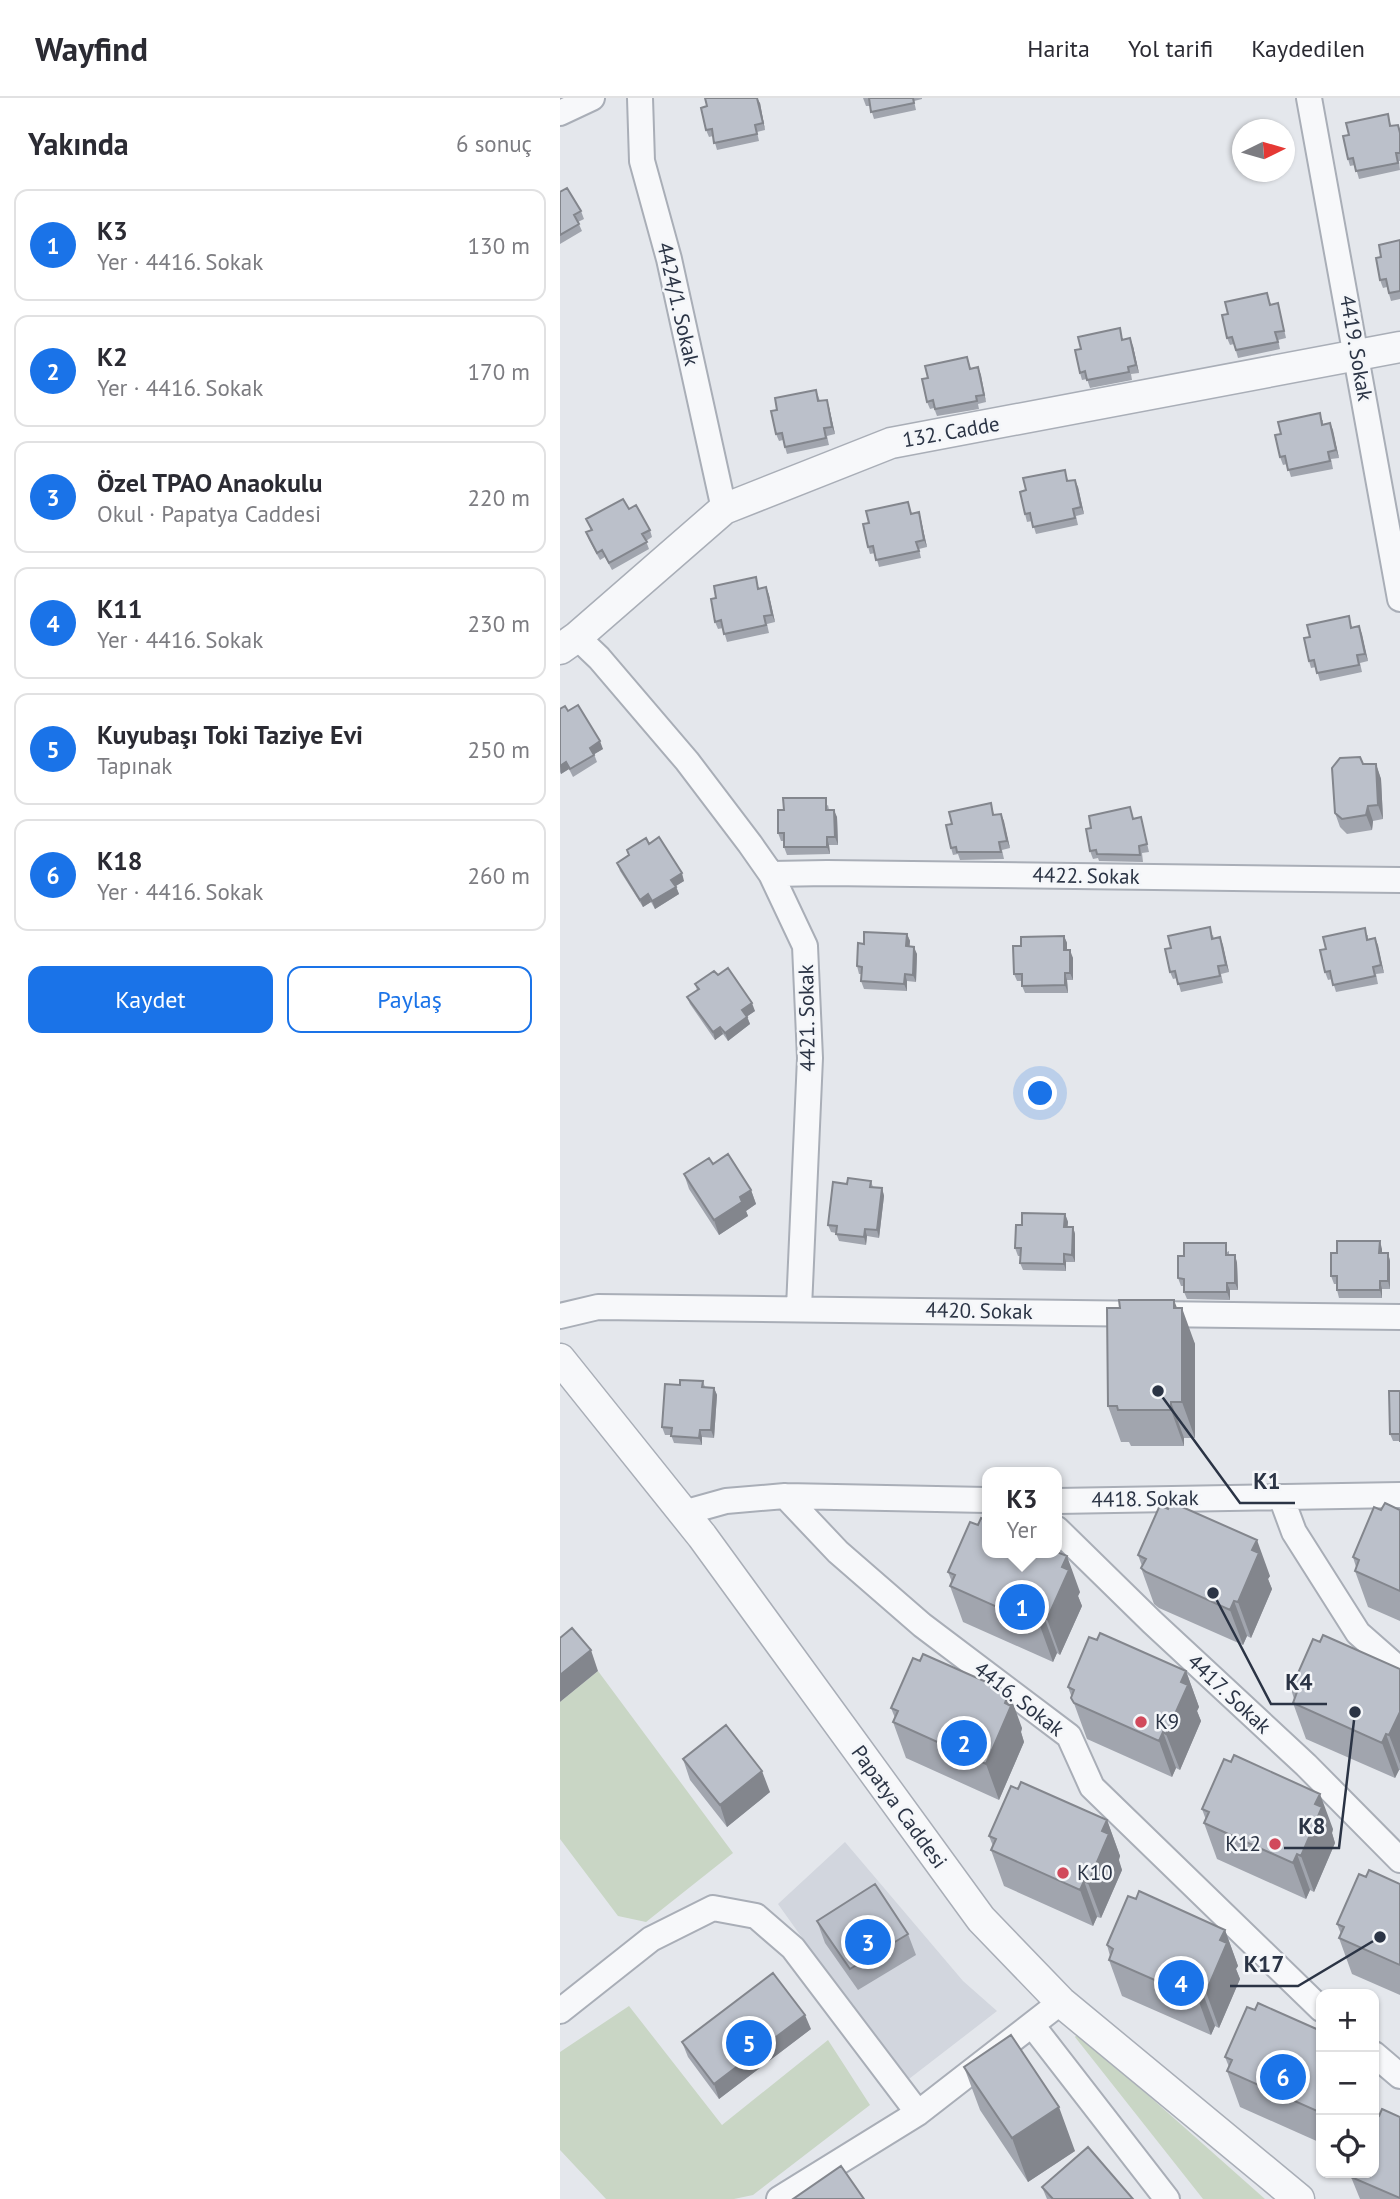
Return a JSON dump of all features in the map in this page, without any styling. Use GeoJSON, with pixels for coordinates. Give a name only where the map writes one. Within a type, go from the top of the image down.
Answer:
{"type":"FeatureCollection","features":[{"type":"Feature","properties":{"kind":"street"},"geometry":{"type":"LineString","coordinates":[[560,113],[593,98]]}},
{"type":"Feature","properties":{"kind":"street","name":"4424/1. Sokak"},"geometry":{"type":"LineString","coordinates":[[640,98],[642,161],[669,259],[724,509]]}},
{"type":"Feature","properties":{"kind":"street","name":"4419. Sokak"},"geometry":{"type":"LineString","coordinates":[[1309,98],[1400,599]]}},
{"type":"Feature","properties":{"kind":"street","name":"132. Cadde"},"geometry":{"type":"LineString","coordinates":[[568,643],[724,509],[891,443],[1400,347]]}},
{"type":"Feature","properties":{"kind":"street","name":"4421. Sokak"},"geometry":{"type":"LineString","coordinates":[[568,643],[599,658],[687,761],[771,874],[805,946],[810,1058],[799,1308]]}},
{"type":"Feature","properties":{"kind":"street","name":"4422. Sokak"},"geometry":{"type":"LineString","coordinates":[[771,874],[1400,880]]}},
{"type":"Feature","properties":{"kind":"street","name":"4420. Sokak"},"geometry":{"type":"LineString","coordinates":[[560,1316],[598,1307],[1400,1317]]}},
{"type":"Feature","properties":{"kind":"street","name":"Papatya Caddesi"},"geometry":{"type":"LineString","coordinates":[[560,1359],[710,1547],[981,1919],[1061,2002],[1299,2199]]}},
{"type":"Feature","properties":{"kind":"street","name":"4418. Sokak"},"geometry":{"type":"LineString","coordinates":[[1062,1501],[1400,1495]]}},
{"type":"Feature","properties":{"kind":"street"},"geometry":{"type":"LineString","coordinates":[[683,1513],[726,1501],[785,1496],[982,1500]]}},
{"type":"Feature","properties":{"kind":"street","name":"4416. Sokak"},"geometry":{"type":"LineString","coordinates":[[785,1496],[838,1552],[922,1625],[1069,1736],[1092,1787],[1316,2003]]}},
{"type":"Feature","properties":{"kind":"street"},"geometry":{"type":"LineString","coordinates":[[1282,1497],[1294,1532],[1358,1633],[1400,1670]]}},
{"type":"Feature","properties":{"kind":"street","name":"4417. Sokak"},"geometry":{"type":"LineString","coordinates":[[1062,1534],[1306,1765],[1400,1860]]}},
{"type":"Feature","properties":{"kind":"street"},"geometry":{"type":"LineString","coordinates":[[560,2011],[651,1939],[713,1908],[756,1916],[793,1948],[918,2113]]}},
{"type":"Feature","properties":{"kind":"street"},"geometry":{"type":"LineString","coordinates":[[779,2199],[918,2113],[1061,2002]]}},
{"type":"Feature","properties":{"kind":"street"},"geometry":{"type":"LineString","coordinates":[[1032,2025],[1167,2199]]}},
{"type":"Feature","properties":{"kind":"street"},"geometry":{"type":"LineString","coordinates":[[1379,2058],[1400,2076]]}},
{"type":"Feature","properties":{"kind":"shaded area"},"geometry":{"type":"Polygon","coordinates":[[[845,1842],[963,1981],[997,2011],[905,2082],[778,1904],[845,1842]]]}},
{"type":"Feature","properties":{"kind":"green space"},"geometry":{"type":"Polygon","coordinates":[[[598,1671],[733,1853],[646,1922],[618,1916],[560,1839],[560,1702],[598,1671]]]}},
{"type":"Feature","properties":{"kind":"green space"},"geometry":{"type":"Polygon","coordinates":[[[629,2006],[722,2125],[828,2040],[870,2105],[753,2195],[734,2199],[606,2199],[560,2150],[560,2052],[629,2006]]]}},
{"type":"Feature","properties":{"kind":"green space"},"geometry":{"type":"Polygon","coordinates":[[[1078,2033],[1265,2199],[1203,2199],[1075,2037],[1078,2033]]]}},
{"type":"Feature","properties":{"kind":"building"},"geometry":{"type":"Polygon","coordinates":[[[705,98],[757,98],[763,123],[755,125],[757,134],[714,143],[712,129],[706,130],[701,108],[707,106],[705,98]]]}},
{"type":"Feature","properties":{"kind":"building"},"geometry":{"type":"Polygon","coordinates":[[[869,98],[913,98],[914,103],[871,112],[869,98]]]}},
{"type":"Feature","properties":{"kind":"building"},"geometry":{"type":"Polygon","coordinates":[[[1388,114],[1390,126],[1398,125],[1400,133],[1400,153],[1396,153],[1398,163],[1356,171],[1353,158],[1348,159],[1343,136],[1349,135],[1346,123],[1388,114]]]}},
{"type":"Feature","properties":{"kind":"building"},"geometry":{"type":"Polygon","coordinates":[[[567,188],[581,211],[574,215],[579,224],[560,235],[560,192],[567,188]]]}},
{"type":"Feature","properties":{"kind":"building"},"geometry":{"type":"Polygon","coordinates":[[[1400,240],[1400,291],[1389,293],[1386,279],[1380,280],[1376,258],[1381,257],[1379,245],[1400,240]]]}},
{"type":"Feature","properties":{"kind":"building"},"geometry":{"type":"Polygon","coordinates":[[[1267,293],[1270,305],[1278,303],[1284,331],[1275,332],[1278,342],[1236,350],[1232,337],[1227,338],[1222,315],[1228,314],[1225,302],[1267,293]]]}},
{"type":"Feature","properties":{"kind":"building"},"geometry":{"type":"Polygon","coordinates":[[[1120,328],[1122,340],[1130,338],[1136,365],[1128,367],[1129,372],[1087,380],[1085,371],[1080,373],[1075,350],[1081,349],[1078,337],[1120,328]]]}},
{"type":"Feature","properties":{"kind":"building"},"geometry":{"type":"Polygon","coordinates":[[[967,357],[970,369],[978,367],[984,395],[976,396],[977,401],[935,409],[933,400],[927,402],[922,379],[928,378],[925,366],[967,357]]]}},
{"type":"Feature","properties":{"kind":"building"},"geometry":{"type":"Polygon","coordinates":[[[816,390],[818,401],[827,400],[832,427],[824,428],[826,438],[785,447],[782,433],[776,434],[771,411],[777,410],[775,398],[816,390]]]}},
{"type":"Feature","properties":{"kind":"building"},"geometry":{"type":"Polygon","coordinates":[[[1320,413],[1322,425],[1330,423],[1336,450],[1328,452],[1330,461],[1288,470],[1285,456],[1280,457],[1275,435],[1281,434],[1278,422],[1320,413]]]}},
{"type":"Feature","properties":{"kind":"building"},"geometry":{"type":"Polygon","coordinates":[[[1065,470],[1067,481],[1075,480],[1081,507],[1073,509],[1075,518],[1033,527],[1030,513],[1025,514],[1020,492],[1026,490],[1023,478],[1065,470]]]}},
{"type":"Feature","properties":{"kind":"building"},"geometry":{"type":"Polygon","coordinates":[[[623,499],[629,509],[636,505],[650,530],[642,534],[647,542],[609,563],[602,550],[597,553],[586,532],[592,530],[586,519],[623,499]]]}},
{"type":"Feature","properties":{"kind":"building"},"geometry":{"type":"Polygon","coordinates":[[[908,502],[911,514],[919,512],[924,540],[916,542],[919,551],[876,560],[873,546],[868,547],[863,524],[869,523],[866,511],[908,502]]]}},
{"type":"Feature","properties":{"kind":"building"},"geometry":{"type":"Polygon","coordinates":[[[756,577],[758,589],[766,587],[772,615],[764,616],[766,625],[724,634],[721,620],[715,622],[711,599],[716,598],[714,586],[756,577]]]}},
{"type":"Feature","properties":{"kind":"building"},"geometry":{"type":"Polygon","coordinates":[[[1349,616],[1351,628],[1359,626],[1365,654],[1357,655],[1359,665],[1317,673],[1314,660],[1309,661],[1304,638],[1310,637],[1307,625],[1349,616]]]}},
{"type":"Feature","properties":{"kind":"building"},"geometry":{"type":"Polygon","coordinates":[[[578,705],[600,741],[590,748],[594,755],[570,769],[566,762],[560,766],[560,709],[565,706],[568,711],[578,705]]]}},
{"type":"Feature","properties":{"kind":"building"},"geometry":{"type":"Polygon","coordinates":[[[1360,757],[1363,764],[1376,764],[1378,805],[1368,806],[1366,815],[1342,819],[1335,813],[1332,768],[1340,758],[1360,757]]]}},
{"type":"Feature","properties":{"kind":"building"},"geometry":{"type":"Polygon","coordinates":[[[783,798],[826,798],[826,810],[834,810],[835,837],[827,837],[827,847],[784,847],[784,833],[778,833],[778,810],[784,810],[783,798]]]}},
{"type":"Feature","properties":{"kind":"building"},"geometry":{"type":"Polygon","coordinates":[[[991,803],[993,815],[1001,814],[1007,841],[999,842],[1001,852],[957,852],[956,847],[951,848],[946,825],[952,824],[949,812],[991,803]]]}},
{"type":"Feature","properties":{"kind":"building"},"geometry":{"type":"Polygon","coordinates":[[[1130,807],[1133,819],[1141,817],[1147,844],[1139,846],[1140,855],[1097,854],[1096,850],[1090,851],[1086,829],[1091,828],[1089,816],[1130,807]]]}},
{"type":"Feature","properties":{"kind":"building"},"geometry":{"type":"Polygon","coordinates":[[[659,837],[682,873],[671,880],[676,887],[652,901],[648,894],[640,900],[617,863],[629,855],[627,850],[646,838],[649,844],[659,837]]]}},
{"type":"Feature","properties":{"kind":"building"},"geometry":{"type":"Polygon","coordinates":[[[1210,927],[1212,939],[1220,937],[1226,965],[1218,966],[1220,976],[1178,984],[1175,971],[1170,972],[1165,949],[1171,948],[1168,936],[1210,927]]]}},
{"type":"Feature","properties":{"kind":"building"},"geometry":{"type":"Polygon","coordinates":[[[1365,928],[1367,940],[1375,938],[1381,965],[1373,967],[1375,976],[1333,985],[1330,971],[1325,972],[1320,950],[1326,949],[1323,937],[1365,928]]]}},
{"type":"Feature","properties":{"kind":"building"},"geometry":{"type":"Polygon","coordinates":[[[864,932],[907,934],[906,946],[914,947],[913,975],[905,974],[904,984],[861,981],[862,967],[857,966],[858,943],[864,944],[864,932]]]}},
{"type":"Feature","properties":{"kind":"building"},"geometry":{"type":"Polygon","coordinates":[[[1064,936],[1064,950],[1070,950],[1070,973],[1065,973],[1065,985],[1022,986],[1022,974],[1014,974],[1013,946],[1021,946],[1021,937],[1064,936]]]}},
{"type":"Feature","properties":{"kind":"building"},"geometry":{"type":"Polygon","coordinates":[[[728,968],[752,1003],[742,1010],[747,1017],[725,1033],[720,1027],[713,1032],[687,997],[699,989],[695,984],[714,971],[718,975],[728,968]]]}},
{"type":"Feature","properties":{"kind":"building"},"geometry":{"type":"Polygon","coordinates":[[[728,1154],[751,1190],[740,1197],[742,1202],[714,1220],[684,1174],[709,1158],[713,1164],[728,1154]]]}},
{"type":"Feature","properties":{"kind":"building"},"geometry":{"type":"Polygon","coordinates":[[[848,1178],[871,1181],[870,1187],[882,1188],[877,1230],[865,1229],[864,1237],[836,1234],[837,1226],[828,1225],[833,1182],[847,1184],[848,1178]]]}},
{"type":"Feature","properties":{"kind":"building"},"geometry":{"type":"Polygon","coordinates":[[[1022,1213],[1065,1214],[1064,1227],[1073,1227],[1072,1255],[1064,1254],[1064,1264],[1020,1263],[1021,1248],[1015,1248],[1016,1225],[1022,1225],[1022,1213]]]}},
{"type":"Feature","properties":{"kind":"building"},"geometry":{"type":"Polygon","coordinates":[[[1337,1241],[1380,1241],[1379,1253],[1388,1253],[1388,1281],[1380,1281],[1380,1290],[1337,1290],[1337,1276],[1331,1276],[1331,1253],[1337,1253],[1337,1241]]]}},
{"type":"Feature","properties":{"kind":"building"},"geometry":{"type":"Polygon","coordinates":[[[1184,1243],[1226,1243],[1226,1255],[1235,1255],[1235,1283],[1227,1283],[1227,1292],[1184,1292],[1184,1279],[1178,1278],[1178,1256],[1184,1256],[1184,1243]]]}},
{"type":"Feature","properties":{"kind":"building"},"geometry":{"type":"Polygon","coordinates":[[[1119,1300],[1174,1300],[1174,1308],[1182,1308],[1182,1402],[1171,1402],[1171,1410],[1118,1410],[1117,1406],[1108,1406],[1107,1308],[1120,1308],[1119,1300]]]}},
{"type":"Feature","properties":{"kind":"building"},"geometry":{"type":"Polygon","coordinates":[[[680,1380],[703,1381],[702,1387],[714,1388],[711,1430],[700,1430],[699,1438],[671,1436],[672,1428],[662,1427],[665,1384],[680,1385],[680,1380]]]}},
{"type":"Feature","properties":{"kind":"building"},"geometry":{"type":"Polygon","coordinates":[[[1389,1391],[1400,1391],[1400,1434],[1390,1434],[1389,1391]]]}},
{"type":"Feature","properties":{"kind":"building"},"geometry":{"type":"Polygon","coordinates":[[[1171,1502],[1257,1540],[1252,1550],[1259,1553],[1238,1602],[1234,1601],[1230,1610],[1141,1568],[1146,1559],[1138,1555],[1160,1505],[1168,1509],[1171,1502]]]}},
{"type":"Feature","properties":{"kind":"building"},"geometry":{"type":"Polygon","coordinates":[[[1385,1503],[1400,1510],[1400,1591],[1355,1571],[1359,1560],[1353,1557],[1374,1507],[1381,1510],[1385,1503]]]}},
{"type":"Feature","properties":{"kind":"building"},"geometry":{"type":"Polygon","coordinates":[[[982,1518],[982,1558],[1062,1558],[1062,1554],[1067,1556],[1062,1567],[1069,1570],[1047,1619],[1044,1617],[1040,1626],[950,1586],[955,1575],[948,1572],[970,1522],[978,1525],[982,1518]]]}},
{"type":"Feature","properties":{"kind":"building"},"geometry":{"type":"Polygon","coordinates":[[[572,1628],[591,1650],[560,1675],[560,1638],[572,1628]]]}},
{"type":"Feature","properties":{"kind":"building"},"geometry":{"type":"Polygon","coordinates":[[[1100,1633],[1186,1671],[1181,1682],[1188,1685],[1166,1734],[1163,1732],[1159,1741],[1074,1703],[1071,1698],[1074,1690],[1068,1687],[1089,1637],[1097,1640],[1100,1633]]]}},
{"type":"Feature","properties":{"kind":"building"},"geometry":{"type":"Polygon","coordinates":[[[1323,1635],[1400,1669],[1400,1712],[1382,1743],[1293,1703],[1297,1692],[1291,1689],[1313,1639],[1320,1642],[1323,1635]]]}},
{"type":"Feature","properties":{"kind":"building"},"geometry":{"type":"Polygon","coordinates":[[[923,1654],[1009,1692],[1005,1703],[1011,1706],[986,1764],[893,1722],[898,1711],[891,1708],[913,1658],[920,1661],[923,1654]]]}},
{"type":"Feature","properties":{"kind":"building"},"geometry":{"type":"Polygon","coordinates":[[[726,1725],[762,1771],[720,1805],[683,1759],[726,1725]]]}},
{"type":"Feature","properties":{"kind":"building"},"geometry":{"type":"Polygon","coordinates":[[[1234,1755],[1320,1794],[1315,1804],[1322,1807],[1301,1856],[1297,1854],[1293,1863],[1204,1823],[1209,1812],[1202,1809],[1224,1759],[1231,1762],[1234,1755]]]}},
{"type":"Feature","properties":{"kind":"building"},"geometry":{"type":"Polygon","coordinates":[[[1021,1782],[1107,1820],[1102,1831],[1109,1834],[1088,1883],[1084,1881],[1080,1890],[991,1850],[996,1839],[989,1836],[1011,1786],[1018,1789],[1021,1782]]]}},
{"type":"Feature","properties":{"kind":"building"},"geometry":{"type":"Polygon","coordinates":[[[1369,1870],[1400,1884],[1400,1965],[1339,1938],[1344,1927],[1337,1924],[1359,1874],[1366,1877],[1369,1870]]]}},
{"type":"Feature","properties":{"kind":"building"},"geometry":{"type":"Polygon","coordinates":[[[875,1884],[908,1934],[850,1969],[817,1921],[875,1884]]]}},
{"type":"Feature","properties":{"kind":"building"},"geometry":{"type":"Polygon","coordinates":[[[1139,1891],[1225,1930],[1220,1940],[1227,1943],[1206,1992],[1202,1991],[1198,1999],[1109,1960],[1113,1949],[1107,1945],[1128,1896],[1136,1899],[1139,1891]]]}},
{"type":"Feature","properties":{"kind":"building"},"geometry":{"type":"Polygon","coordinates":[[[773,1973],[805,2015],[714,2084],[682,2042],[773,1973]]]}},
{"type":"Feature","properties":{"kind":"building"},"geometry":{"type":"Polygon","coordinates":[[[1258,2003],[1316,2029],[1316,2111],[1227,2071],[1232,2060],[1225,2057],[1247,2007],[1255,2010],[1258,2003]]]}},
{"type":"Feature","properties":{"kind":"building"},"geometry":{"type":"Polygon","coordinates":[[[1011,2035],[1059,2107],[1012,2138],[964,2067],[1011,2035]]]}},
{"type":"Feature","properties":{"kind":"building"},"geometry":{"type":"Polygon","coordinates":[[[1382,2109],[1400,2117],[1400,2198],[1353,2178],[1379,2178],[1379,2116],[1382,2109]]]}},
{"type":"Feature","properties":{"kind":"building"},"geometry":{"type":"Polygon","coordinates":[[[1088,2147],[1133,2199],[1053,2199],[1042,2187],[1088,2147]]]}},
{"type":"Feature","properties":{"kind":"building"},"geometry":{"type":"Polygon","coordinates":[[[841,2166],[864,2199],[793,2199],[841,2166]]]}},
{"type":"Feature","properties":{"kind":"place","name":"K1"},"geometry":{"type":"Point","coordinates":[1158,1391]}},
{"type":"Feature","properties":{"kind":"place","name":"K4"},"geometry":{"type":"Point","coordinates":[1213,1593]}},
{"type":"Feature","properties":{"kind":"place","name":"K3"},"geometry":{"type":"Point","coordinates":[1022,1607]}},
{"type":"Feature","properties":{"kind":"place","name":"K8"},"geometry":{"type":"Point","coordinates":[1355,1712]}},
{"type":"Feature","properties":{"kind":"place","name":"K9"},"geometry":{"type":"Point","coordinates":[1141,1722]}},
{"type":"Feature","properties":{"kind":"place","name":"K2"},"geometry":{"type":"Point","coordinates":[964,1743]}},
{"type":"Feature","properties":{"kind":"place","name":"K12"},"geometry":{"type":"Point","coordinates":[1275,1844]}},
{"type":"Feature","properties":{"kind":"place","name":"K10"},"geometry":{"type":"Point","coordinates":[1063,1873]}},
{"type":"Feature","properties":{"kind":"place","name":"K17"},"geometry":{"type":"Point","coordinates":[1380,1937]}},
{"type":"Feature","properties":{"kind":"place","name":"Özel TPAO Anaokulu"},"geometry":{"type":"Point","coordinates":[868,1942]}},
{"type":"Feature","properties":{"kind":"place","name":"K11"},"geometry":{"type":"Point","coordinates":[1181,1983]}},
{"type":"Feature","properties":{"kind":"place","name":"Kuyubaşı Toki Taziye Evi"},"geometry":{"type":"Point","coordinates":[749,2043]}},
{"type":"Feature","properties":{"kind":"place","name":"K18"},"geometry":{"type":"Point","coordinates":[1283,2077]}}]}
